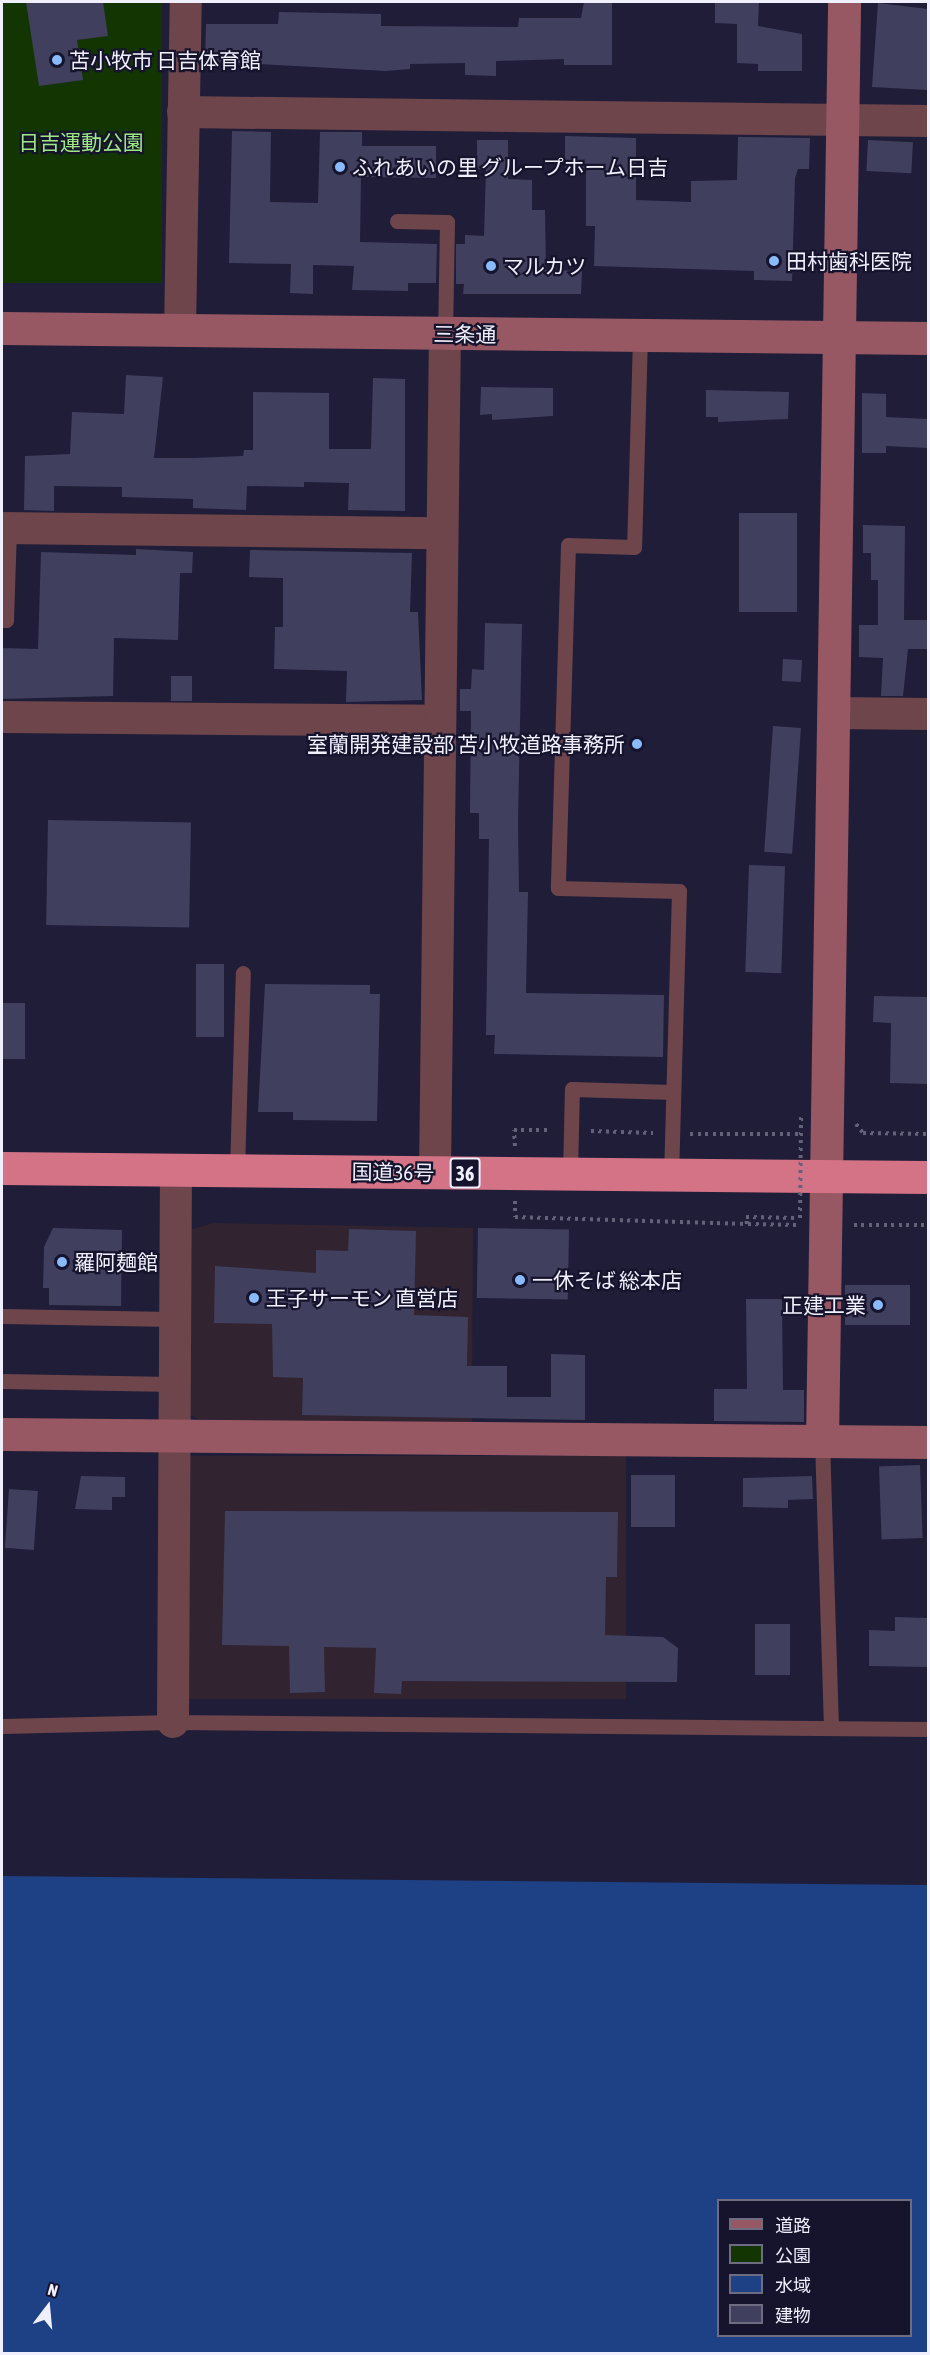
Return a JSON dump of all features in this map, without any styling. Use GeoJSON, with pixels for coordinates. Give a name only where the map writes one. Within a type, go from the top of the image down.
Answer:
{"type":"FeatureCollection","features":[{"type":"Feature","properties":{"kind":"highway","name":"国道36号"},"geometry":{"type":"LineString","coordinates":[[2,1167],[928,1177]]}},
{"type":"Feature","properties":{"kind":"street"},"geometry":{"type":"LineString","coordinates":[[180,331],[186,2]]}},
{"type":"Feature","properties":{"kind":"street"},"geometry":{"type":"LineString","coordinates":[[822,1441],[826,1176],[814,1116],[834,713],[844,2]]}},
{"type":"Feature","properties":{"kind":"street"},"geometry":{"type":"LineString","coordinates":[[183,112],[928,121]]}},
{"type":"Feature","properties":{"kind":"street","name":"三条通"},"geometry":{"type":"LineString","coordinates":[[2,328],[928,338]]}},
{"type":"Feature","properties":{"kind":"street"},"geometry":{"type":"LineString","coordinates":[[435,1173],[439,533],[445,334]]}},
{"type":"Feature","properties":{"kind":"street"},"geometry":{"type":"LineString","coordinates":[[5,528],[439,533]]}},
{"type":"Feature","properties":{"kind":"street"},"geometry":{"type":"LineString","coordinates":[[834,713],[928,714]]}},
{"type":"Feature","properties":{"kind":"street"},"geometry":{"type":"LineString","coordinates":[[2,717],[439,721]]}},
{"type":"Feature","properties":{"kind":"street"},"geometry":{"type":"LineString","coordinates":[[173,1722],[171,1437],[176,1170]]}},
{"type":"Feature","properties":{"kind":"street"},"geometry":{"type":"LineString","coordinates":[[2,1434],[928,1442]]}},
{"type":"Feature","properties":{"kind":"lane"},"geometry":{"type":"LineString","coordinates":[[397,221],[447,222],[445,334]]}},
{"type":"Feature","properties":{"kind":"lane"},"geometry":{"type":"LineString","coordinates":[[640,336],[634,547],[568,545],[558,888],[679,891],[671,1175]]}},
{"type":"Feature","properties":{"kind":"lane"},"geometry":{"type":"LineString","coordinates":[[2,620],[6,620],[5,528]]}},
{"type":"Feature","properties":{"kind":"lane"},"geometry":{"type":"LineString","coordinates":[[237,1170],[243,972]]}},
{"type":"Feature","properties":{"kind":"lane"},"geometry":{"type":"LineString","coordinates":[[570,1174],[572,1089],[673,1092]]}},
{"type":"Feature","properties":{"kind":"lane"},"geometry":{"type":"LineString","coordinates":[[2,1316],[172,1319]]}},
{"type":"Feature","properties":{"kind":"lane"},"geometry":{"type":"LineString","coordinates":[[2,1380],[173,1384]]}},
{"type":"Feature","properties":{"kind":"lane"},"geometry":{"type":"LineString","coordinates":[[822,1441],[831,1727]]}},
{"type":"Feature","properties":{"kind":"lane"},"geometry":{"type":"LineString","coordinates":[[2,1726],[173,1722],[831,1727],[928,1730]]}},
{"type":"Feature","properties":{"kind":"path"},"geometry":{"type":"LineString","coordinates":[[755,1217],[800,1218],[814,1116],[851,1118],[863,1133],[928,1134]]}},
{"type":"Feature","properties":{"kind":"shaded area"},"geometry":{"type":"Polygon","coordinates":[[[213,1223],[473,1228],[472,1427],[199,1419],[185,1413],[190,1230],[213,1223]]]}},
{"type":"Feature","properties":{"kind":"shaded area"},"geometry":{"type":"Polygon","coordinates":[[[186,1456],[626,1456],[626,1699],[186,1699],[186,1456]]]}},
{"type":"Feature","properties":{"kind":"green space","name":"日吉運動公園"},"geometry":{"type":"Polygon","coordinates":[[[2,2],[162,2],[162,283],[2,283],[2,2]]]}},
{"type":"Feature","properties":{"kind":"water"},"geometry":{"type":"Polygon","coordinates":[[[2,1876],[928,1885],[928,2353],[2,2353],[2,1876]]]}},
{"type":"Feature","properties":{"kind":"building","name":"苫小牧市 日吉体育館"},"geometry":{"type":"Polygon","coordinates":[[[26,2],[103,2],[108,36],[77,40],[83,80],[39,86],[26,2]]]}},
{"type":"Feature","properties":{"kind":"building"},"geometry":{"type":"Polygon","coordinates":[[[584,2],[612,2],[612,65],[564,65],[564,59],[496,61],[496,76],[465,75],[465,63],[410,64],[410,69],[386,71],[205,61],[206,24],[278,24],[279,12],[381,14],[381,26],[518,27],[519,18],[581,18],[584,2]]]}},
{"type":"Feature","properties":{"kind":"building"},"geometry":{"type":"Polygon","coordinates":[[[715,2],[759,2],[758,26],[802,34],[802,71],[758,71],[758,64],[737,63],[737,24],[715,23],[715,2]]]}},
{"type":"Feature","properties":{"kind":"building"},"geometry":{"type":"Polygon","coordinates":[[[878,3],[928,9],[928,90],[872,87],[878,3]]]}},
{"type":"Feature","properties":{"kind":"building","name":"ふれあいの里 グループホーム日吉"},"geometry":{"type":"Polygon","coordinates":[[[232,131],[271,132],[270,202],[318,203],[320,132],[362,132],[362,146],[436,146],[436,178],[361,177],[360,242],[437,244],[436,283],[408,283],[408,291],[352,290],[354,266],[313,265],[313,294],[290,293],[291,264],[229,263],[232,131]]]}},
{"type":"Feature","properties":{"kind":"building"},"geometry":{"type":"Polygon","coordinates":[[[565,136],[636,138],[636,200],[691,202],[691,181],[737,180],[738,137],[810,138],[809,169],[798,169],[795,178],[792,281],[754,280],[754,271],[594,266],[595,226],[586,226],[586,170],[565,170],[565,136]]]}},
{"type":"Feature","properties":{"kind":"building"},"geometry":{"type":"Polygon","coordinates":[[[477,140],[508,140],[508,179],[532,180],[532,210],[545,210],[546,270],[582,271],[581,294],[463,294],[464,284],[456,284],[456,244],[465,244],[465,235],[484,236],[486,169],[477,169],[477,140]]]}},
{"type":"Feature","properties":{"kind":"building"},"geometry":{"type":"Polygon","coordinates":[[[868,140],[913,142],[911,173],[866,171],[868,140]]]}},
{"type":"Feature","properties":{"kind":"building"},"geometry":{"type":"Polygon","coordinates":[[[126,375],[163,377],[154,458],[243,456],[244,450],[253,450],[253,392],[329,393],[329,449],[371,449],[373,378],[405,379],[405,511],[348,510],[349,483],[304,482],[304,487],[247,486],[246,510],[193,508],[193,499],[122,497],[122,487],[54,486],[54,511],[24,510],[25,456],[70,454],[72,412],[124,414],[126,375]]]}},
{"type":"Feature","properties":{"kind":"building"},"geometry":{"type":"Polygon","coordinates":[[[481,387],[553,388],[553,416],[492,420],[492,414],[480,415],[481,387]]]}},
{"type":"Feature","properties":{"kind":"building"},"geometry":{"type":"Polygon","coordinates":[[[706,390],[789,392],[788,419],[718,422],[718,417],[706,417],[706,390]]]}},
{"type":"Feature","properties":{"kind":"building"},"geometry":{"type":"Polygon","coordinates":[[[862,393],[886,394],[886,417],[928,419],[928,448],[886,446],[886,453],[862,453],[862,393]]]}},
{"type":"Feature","properties":{"kind":"building"},"geometry":{"type":"Polygon","coordinates":[[[739,513],[797,513],[797,612],[739,612],[739,513]]]}},
{"type":"Feature","properties":{"kind":"building"},"geometry":{"type":"Polygon","coordinates":[[[863,525],[905,526],[904,620],[928,620],[928,649],[908,649],[903,696],[881,696],[883,658],[859,657],[859,625],[878,625],[878,580],[871,580],[871,553],[863,553],[863,525]]]}},
{"type":"Feature","properties":{"kind":"building"},"geometry":{"type":"Polygon","coordinates":[[[136,549],[193,552],[192,573],[180,573],[178,640],[114,638],[113,696],[2,699],[2,648],[38,649],[41,552],[136,555],[136,549]]]}},
{"type":"Feature","properties":{"kind":"building"},"geometry":{"type":"Polygon","coordinates":[[[250,550],[412,553],[410,612],[418,612],[422,700],[346,702],[347,671],[274,669],[275,627],[283,627],[283,578],[249,577],[250,550]]]}},
{"type":"Feature","properties":{"kind":"building"},"geometry":{"type":"Polygon","coordinates":[[[485,623],[522,624],[518,823],[519,892],[528,892],[526,993],[664,995],[663,1057],[494,1054],[495,1035],[486,1035],[489,839],[479,839],[479,813],[470,813],[471,711],[460,711],[460,689],[471,689],[472,669],[484,670],[485,623]]]}},
{"type":"Feature","properties":{"kind":"building"},"geometry":{"type":"Polygon","coordinates":[[[783,659],[802,660],[801,682],[782,681],[783,659]]]}},
{"type":"Feature","properties":{"kind":"building"},"geometry":{"type":"Polygon","coordinates":[[[171,676],[192,676],[192,701],[171,701],[171,676]]]}},
{"type":"Feature","properties":{"kind":"building"},"geometry":{"type":"Polygon","coordinates":[[[773,726],[801,728],[792,854],[764,852],[773,726]]]}},
{"type":"Feature","properties":{"kind":"building"},"geometry":{"type":"Polygon","coordinates":[[[48,820],[191,822],[189,927],[46,925],[48,820]]]}},
{"type":"Feature","properties":{"kind":"building"},"geometry":{"type":"Polygon","coordinates":[[[749,865],[785,866],[781,973],[745,972],[749,865]]]}},
{"type":"Feature","properties":{"kind":"building"},"geometry":{"type":"Polygon","coordinates":[[[196,964],[224,964],[224,1037],[196,1037],[196,964]]]}},
{"type":"Feature","properties":{"kind":"building"},"geometry":{"type":"Polygon","coordinates":[[[265,984],[370,985],[370,994],[380,994],[377,1121],[293,1120],[293,1112],[258,1112],[265,984]]]}},
{"type":"Feature","properties":{"kind":"building"},"geometry":{"type":"Polygon","coordinates":[[[874,996],[928,997],[928,1084],[890,1083],[891,1023],[873,1022],[874,996]]]}},
{"type":"Feature","properties":{"kind":"building"},"geometry":{"type":"Polygon","coordinates":[[[2,1003],[25,1003],[25,1059],[2,1059],[2,1003]]]}},
{"type":"Feature","properties":{"kind":"building"},"geometry":{"type":"Polygon","coordinates":[[[53,1228],[122,1230],[121,1306],[49,1305],[49,1288],[43,1288],[44,1247],[53,1228]]]}},
{"type":"Feature","properties":{"kind":"building","name":"一休そば 総本店"},"geometry":{"type":"Polygon","coordinates":[[[478,1228],[569,1230],[568,1300],[477,1298],[478,1228]]]}},
{"type":"Feature","properties":{"kind":"building"},"geometry":{"type":"Polygon","coordinates":[[[349,1229],[416,1231],[414,1315],[468,1317],[467,1366],[507,1366],[507,1397],[551,1397],[551,1354],[585,1355],[585,1420],[302,1415],[303,1378],[273,1377],[272,1324],[214,1323],[215,1266],[316,1273],[316,1250],[348,1251],[349,1229]]]}},
{"type":"Feature","properties":{"kind":"building","name":"正建工業"},"geometry":{"type":"Polygon","coordinates":[[[845,1285],[910,1285],[910,1325],[845,1325],[845,1285]]]}},
{"type":"Feature","properties":{"kind":"building"},"geometry":{"type":"Polygon","coordinates":[[[746,1299],[782,1299],[783,1390],[804,1390],[804,1422],[714,1421],[714,1389],[747,1389],[746,1299]]]}},
{"type":"Feature","properties":{"kind":"building"},"geometry":{"type":"Polygon","coordinates":[[[920,1465],[923,1538],[882,1539],[879,1466],[920,1465]]]}},
{"type":"Feature","properties":{"kind":"building"},"geometry":{"type":"Polygon","coordinates":[[[631,1475],[675,1475],[675,1527],[631,1527],[631,1475]]]}},
{"type":"Feature","properties":{"kind":"building"},"geometry":{"type":"Polygon","coordinates":[[[81,1476],[125,1477],[125,1497],[112,1497],[112,1510],[75,1509],[81,1476]]]}},
{"type":"Feature","properties":{"kind":"building"},"geometry":{"type":"Polygon","coordinates":[[[812,1476],[813,1499],[788,1500],[788,1508],[743,1507],[743,1478],[812,1476]]]}},
{"type":"Feature","properties":{"kind":"building"},"geometry":{"type":"Polygon","coordinates":[[[9,1489],[38,1491],[34,1550],[5,1548],[9,1489]]]}},
{"type":"Feature","properties":{"kind":"building"},"geometry":{"type":"Polygon","coordinates":[[[225,1511],[618,1512],[617,1577],[606,1577],[605,1635],[663,1637],[678,1648],[677,1682],[402,1681],[401,1694],[374,1693],[376,1648],[324,1647],[325,1692],[290,1693],[289,1646],[222,1645],[225,1511]]]}},
{"type":"Feature","properties":{"kind":"building"},"geometry":{"type":"Polygon","coordinates":[[[895,1617],[928,1618],[928,1667],[869,1666],[869,1630],[895,1631],[895,1617]]]}},
{"type":"Feature","properties":{"kind":"building"},"geometry":{"type":"Polygon","coordinates":[[[755,1624],[790,1624],[790,1675],[755,1675],[755,1624]]]}},
{"type":"Feature","properties":{"kind":"place","name":"苫小牧市 日吉体育館"},"geometry":{"type":"Point","coordinates":[57,60]}},
{"type":"Feature","properties":{"kind":"place","name":"ふれあいの里 グループホーム日吉"},"geometry":{"type":"Point","coordinates":[340,167]}},
{"type":"Feature","properties":{"kind":"place","name":"田村歯科医院"},"geometry":{"type":"Point","coordinates":[774,261]}},
{"type":"Feature","properties":{"kind":"place","name":"マルカツ"},"geometry":{"type":"Point","coordinates":[491,266]}},
{"type":"Feature","properties":{"kind":"place","name":"室蘭開発建設部 苫小牧道路事務所"},"geometry":{"type":"Point","coordinates":[637,744]}},
{"type":"Feature","properties":{"kind":"place","name":"羅阿麺館"},"geometry":{"type":"Point","coordinates":[62,1262]}},
{"type":"Feature","properties":{"kind":"place","name":"一休そば 総本店"},"geometry":{"type":"Point","coordinates":[520,1280]}},
{"type":"Feature","properties":{"kind":"place","name":"王子サーモン 直営店"},"geometry":{"type":"Point","coordinates":[254,1298]}},
{"type":"Feature","properties":{"kind":"place","name":"正建工業"},"geometry":{"type":"Point","coordinates":[878,1305]}}]}
